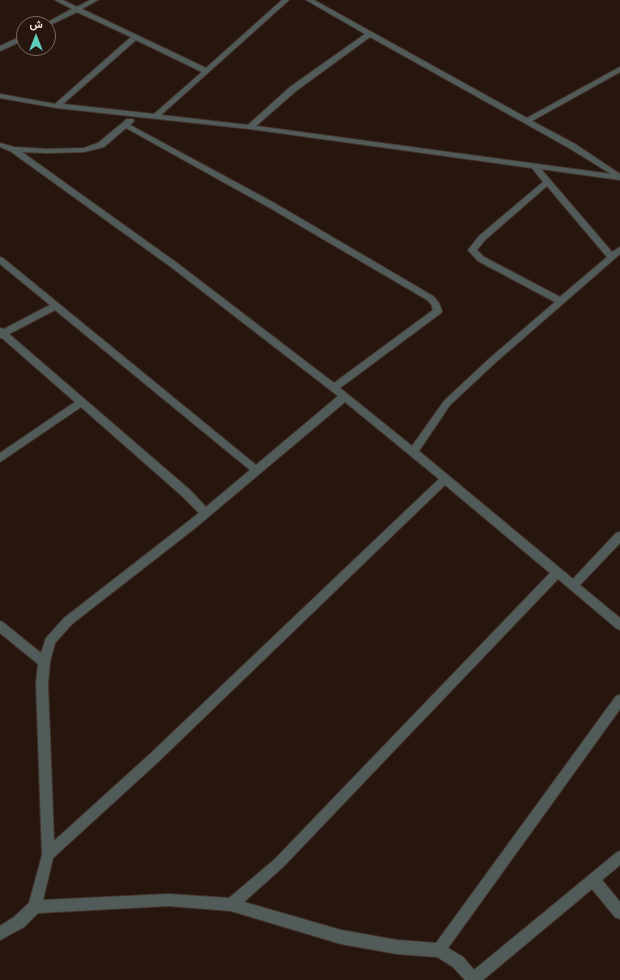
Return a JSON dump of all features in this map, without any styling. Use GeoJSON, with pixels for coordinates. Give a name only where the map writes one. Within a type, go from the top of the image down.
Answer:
{"type":"FeatureCollection","features":[{"type":"Feature","properties":{"kind":"street"},"geometry":{"type":"LineString","coordinates":[[58,0],[206,71]]}},
{"type":"Feature","properties":{"kind":"street"},"geometry":{"type":"LineString","coordinates":[[56,20],[95,0]]}},
{"type":"Feature","properties":{"kind":"street"},"geometry":{"type":"LineString","coordinates":[[156,116],[286,0]]}},
{"type":"Feature","properties":{"kind":"street"},"geometry":{"type":"LineString","coordinates":[[309,0],[572,146],[620,178]]}},
{"type":"Feature","properties":{"kind":"street"},"geometry":{"type":"LineString","coordinates":[[250,127],[293,89],[369,34]]}},
{"type":"Feature","properties":{"kind":"street"},"geometry":{"type":"LineString","coordinates":[[57,106],[135,37]]}},
{"type":"Feature","properties":{"kind":"street"},"geometry":{"type":"LineString","coordinates":[[0,49],[16,41]]}},
{"type":"Feature","properties":{"kind":"street"},"geometry":{"type":"LineString","coordinates":[[527,121],[620,69]]}},
{"type":"Feature","properties":{"kind":"street"},"geometry":{"type":"LineString","coordinates":[[0,96],[57,106],[250,127],[620,178]]}},
{"type":"Feature","properties":{"kind":"street"},"geometry":{"type":"LineString","coordinates":[[0,145],[13,149],[47,151],[84,150],[101,145],[136,115]]}},
{"type":"Feature","properties":{"kind":"street"},"geometry":{"type":"LineString","coordinates":[[125,125],[273,206],[430,298],[436,303],[438,311],[334,388]]}},
{"type":"Feature","properties":{"kind":"street"},"geometry":{"type":"LineString","coordinates":[[13,149],[174,265],[334,388],[620,625]]}},
{"type":"Feature","properties":{"kind":"street"},"geometry":{"type":"LineString","coordinates":[[535,167],[612,257]]}},
{"type":"Feature","properties":{"kind":"street"},"geometry":{"type":"LineString","coordinates":[[548,182],[482,238],[472,250],[481,259],[561,301]]}},
{"type":"Feature","properties":{"kind":"street"},"geometry":{"type":"LineString","coordinates":[[413,452],[447,403],[620,250]]}},
{"type":"Feature","properties":{"kind":"street"},"geometry":{"type":"LineString","coordinates":[[0,260],[256,470]]}},
{"type":"Feature","properties":{"kind":"street"},"geometry":{"type":"LineString","coordinates":[[55,306],[1,333],[186,493],[205,512]]}},
{"type":"Feature","properties":{"kind":"street"},"geometry":{"type":"LineString","coordinates":[[0,933],[19,922],[35,906],[48,855],[42,684],[44,662],[50,641],[68,621],[190,526],[344,397]]}},
{"type":"Feature","properties":{"kind":"street"},"geometry":{"type":"LineString","coordinates":[[0,458],[82,402]]}},
{"type":"Feature","properties":{"kind":"street"},"geometry":{"type":"LineString","coordinates":[[48,855],[160,753],[445,479]]}},
{"type":"Feature","properties":{"kind":"street"},"geometry":{"type":"LineString","coordinates":[[573,586],[620,536]]}},
{"type":"Feature","properties":{"kind":"street"},"geometry":{"type":"LineString","coordinates":[[231,905],[279,863],[557,573]]}},
{"type":"Feature","properties":{"kind":"street"},"geometry":{"type":"LineString","coordinates":[[0,626],[44,662]]}},
{"type":"Feature","properties":{"kind":"street"},"geometry":{"type":"LineString","coordinates":[[439,950],[620,700]]}},
{"type":"Feature","properties":{"kind":"street"},"geometry":{"type":"LineString","coordinates":[[35,906],[168,900],[231,905],[342,937],[397,947],[439,950],[458,962],[474,980],[620,857]]}},
{"type":"Feature","properties":{"kind":"street"},"geometry":{"type":"LineString","coordinates":[[593,880],[620,912]]}}]}
